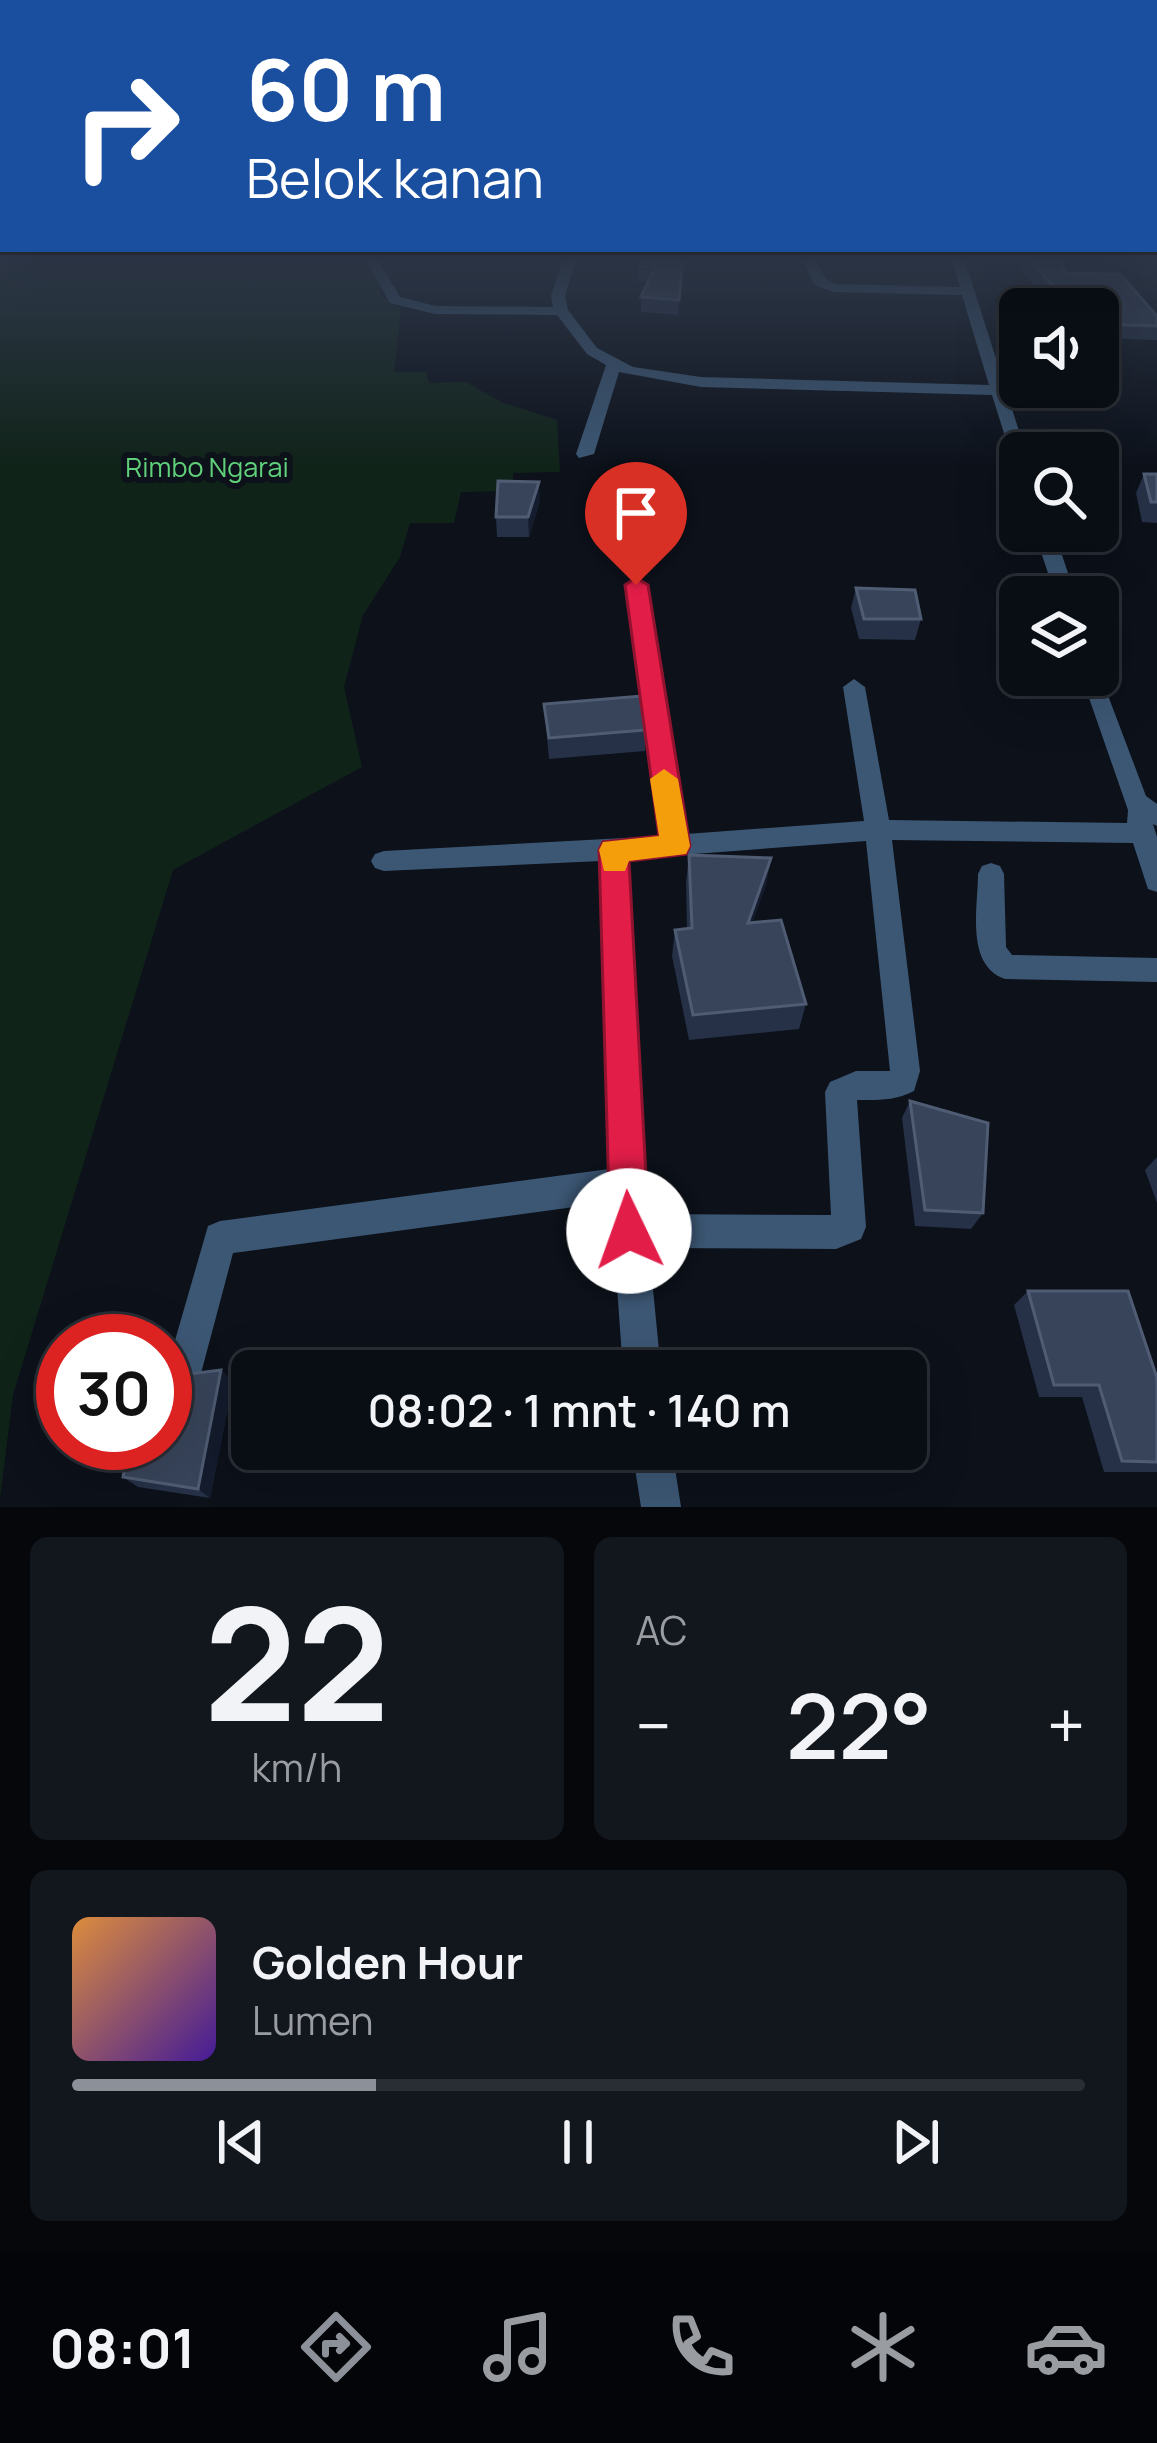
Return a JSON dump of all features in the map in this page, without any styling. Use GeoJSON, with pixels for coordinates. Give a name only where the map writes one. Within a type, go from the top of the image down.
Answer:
{"type":"FeatureCollection","features":[{"type":"Feature","properties":{"kind":"street"},"geometry":{"type":"LineString","coordinates":[[574,328],[592,351],[613,366],[701,382],[999,390],[980,328]]}},
{"type":"Feature","properties":{"kind":"street"},"geometry":{"type":"LineString","coordinates":[[585,454],[613,366]]}},
{"type":"Feature","properties":{"kind":"street"},"geometry":{"type":"LineString","coordinates":[[636,585],[675,846]]}},
{"type":"Feature","properties":{"kind":"street"},"geometry":{"type":"LineString","coordinates":[[629,1231],[836,1232],[849,1227],[841,1092],[852,1084],[889,1088],[903,1081],[905,1072],[878,830],[854,687]]}},
{"type":"Feature","properties":{"kind":"street"},"geometry":{"type":"LineString","coordinates":[[1100,696],[1145,817],[1157,881]]}},
{"type":"Feature","properties":{"kind":"street"},"geometry":{"type":"LineString","coordinates":[[384,860],[1145,817]]}},
{"type":"Feature","properties":{"kind":"street"},"geometry":{"type":"LineString","coordinates":[[614,850],[626,1184],[640,1350]]}},
{"type":"Feature","properties":{"kind":"street"},"geometry":{"type":"LineString","coordinates":[[991,874],[992,951],[1005,967],[1157,970]]}},
{"type":"Feature","properties":{"kind":"street"},"geometry":{"type":"LineString","coordinates":[[192,1349],[228,1237],[626,1184]]}},
{"type":"Feature","properties":{"kind":"street"},"geometry":{"type":"LineString","coordinates":[[655,1470],[661,1507]]}},
{"type":"Feature","properties":{"kind":"green space","name":"Rimbo Ngarai"},"geometry":{"type":"Polygon","coordinates":[[[0,328],[399,328],[394,372],[426,372],[429,383],[466,382],[501,402],[557,420],[560,472],[513,473],[513,491],[461,492],[454,523],[410,523],[400,557],[363,615],[344,687],[362,767],[173,870],[13,1395],[0,1498],[0,328]]]}},
{"type":"Feature","properties":{"kind":"building"},"geometry":{"type":"Polygon","coordinates":[[[1144,474],[1157,474],[1157,502],[1151,502],[1144,474]]]}},
{"type":"Feature","properties":{"kind":"building"},"geometry":{"type":"Polygon","coordinates":[[[498,481],[539,482],[528,517],[496,517],[498,481]]]}},
{"type":"Feature","properties":{"kind":"building"},"geometry":{"type":"Polygon","coordinates":[[[856,588],[915,590],[921,619],[864,619],[856,588]]]}},
{"type":"Feature","properties":{"kind":"building"},"geometry":{"type":"Polygon","coordinates":[[[641,696],[646,730],[549,738],[544,704],[641,696]]]}},
{"type":"Feature","properties":{"kind":"building"},"geometry":{"type":"Polygon","coordinates":[[[689,855],[771,858],[748,923],[781,920],[806,1004],[693,1015],[675,930],[692,928],[689,855]]]}},
{"type":"Feature","properties":{"kind":"building"},"geometry":{"type":"Polygon","coordinates":[[[910,1101],[988,1123],[983,1213],[925,1210],[910,1101]]]}},
{"type":"Feature","properties":{"kind":"building"},"geometry":{"type":"Polygon","coordinates":[[[1028,1291],[1128,1291],[1157,1378],[1157,1462],[1122,1461],[1099,1385],[1054,1385],[1028,1291]]]}},
{"type":"Feature","properties":{"kind":"building"},"geometry":{"type":"Polygon","coordinates":[[[221,1370],[198,1489],[123,1477],[124,1470],[192,1470],[192,1374],[221,1370]]]}},
{"type":"Feature","properties":{"kind":"slow traffic"},"geometry":{"type":"LineString","coordinates":[[614,862],[614,850],[675,846],[664,779]]}},
{"type":"Feature","properties":{"kind":"route"},"geometry":{"type":"LineString","coordinates":[[629,1231],[614,850],[675,846],[636,585]]}}]}
